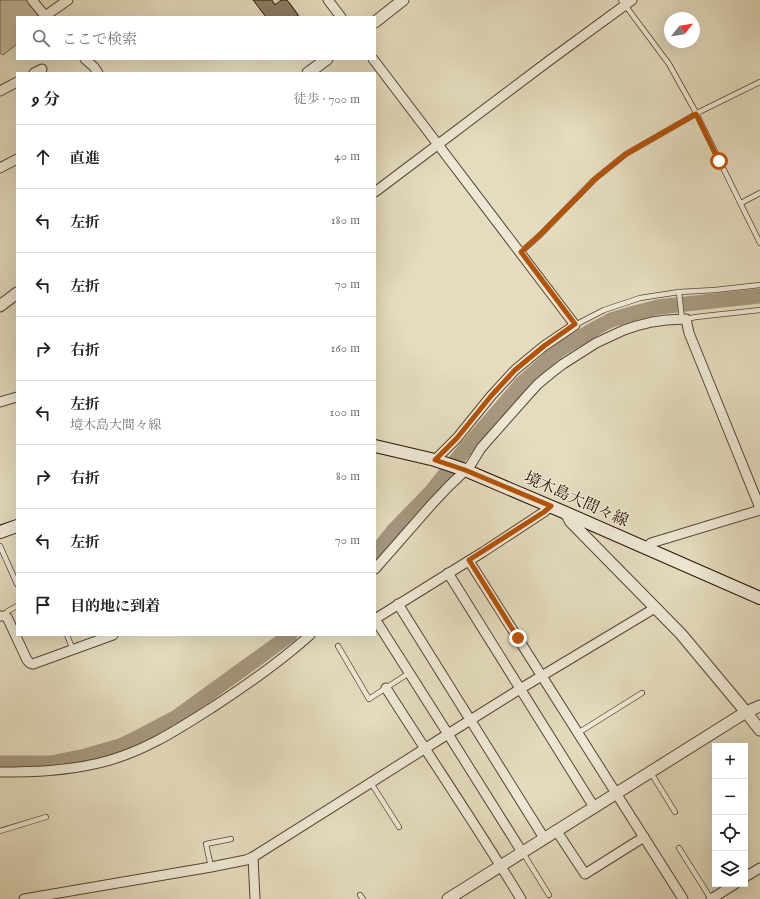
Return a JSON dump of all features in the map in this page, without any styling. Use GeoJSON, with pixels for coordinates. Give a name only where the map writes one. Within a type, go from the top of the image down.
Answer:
{"type":"FeatureCollection","features":[{"type":"Feature","properties":{"kind":"main road","name":"境木島大間々線"},"geometry":{"type":"LineString","coordinates":[[376,446],[463,469],[760,598]]}},
{"type":"Feature","properties":{"kind":"main road"},"geometry":{"type":"LineString","coordinates":[[0,532],[16,526]]}},
{"type":"Feature","properties":{"kind":"street"},"geometry":{"type":"LineString","coordinates":[[32,0],[45,16]]}},
{"type":"Feature","properties":{"kind":"street"},"geometry":{"type":"LineString","coordinates":[[47,16],[68,0]]}},
{"type":"Feature","properties":{"kind":"street"},"geometry":{"type":"LineString","coordinates":[[328,0],[340,16]]}},
{"type":"Feature","properties":{"kind":"street"},"geometry":{"type":"LineString","coordinates":[[376,21],[403,0]]}},
{"type":"Feature","properties":{"kind":"street"},"geometry":{"type":"LineString","coordinates":[[376,191],[626,2]]}},
{"type":"Feature","properties":{"kind":"street"},"geometry":{"type":"LineString","coordinates":[[86,60],[97,72]]}},
{"type":"Feature","properties":{"kind":"street"},"geometry":{"type":"LineString","coordinates":[[309,72],[326,60]]}},
{"type":"Feature","properties":{"kind":"street"},"geometry":{"type":"LineString","coordinates":[[374,60],[575,324],[544,346],[515,370],[491,396],[437,461]]}},
{"type":"Feature","properties":{"kind":"street"},"geometry":{"type":"LineString","coordinates":[[0,91],[16,83]]}},
{"type":"Feature","properties":{"kind":"street"},"geometry":{"type":"LineString","coordinates":[[0,168],[16,160]]}},
{"type":"Feature","properties":{"kind":"street"},"geometry":{"type":"LineString","coordinates":[[0,306],[16,294]]}},
{"type":"Feature","properties":{"kind":"street"},"geometry":{"type":"LineString","coordinates":[[376,568],[463,469],[470,466],[481,448],[538,384],[563,364],[596,343],[624,330],[652,322],[683,318],[760,509],[651,543],[646,548]]}},
{"type":"Feature","properties":{"kind":"street"},"geometry":{"type":"LineString","coordinates":[[0,402],[16,397]]}},
{"type":"Feature","properties":{"kind":"street"},"geometry":{"type":"LineString","coordinates":[[376,618],[544,512],[551,506]]}},
{"type":"Feature","properties":{"kind":"street"},"geometry":{"type":"LineString","coordinates":[[566,513],[571,522],[681,634],[760,730]]}},
{"type":"Feature","properties":{"kind":"street"},"geometry":{"type":"LineString","coordinates":[[469,560],[683,899]]}},
{"type":"Feature","properties":{"kind":"street"},"geometry":{"type":"LineString","coordinates":[[448,573],[594,807]]}},
{"type":"Feature","properties":{"kind":"street"},"geometry":{"type":"LineString","coordinates":[[398,604],[544,838]]}},
{"type":"Feature","properties":{"kind":"street"},"geometry":{"type":"LineString","coordinates":[[24,899],[211,867],[253,858],[470,720],[655,608]]}},
{"type":"Feature","properties":{"kind":"street"},"geometry":{"type":"LineString","coordinates":[[2,616],[7,618],[30,664],[37,664],[110,636]]}},
{"type":"Feature","properties":{"kind":"street"},"geometry":{"type":"LineString","coordinates":[[376,621],[522,852]]}},
{"type":"Feature","properties":{"kind":"street"},"geometry":{"type":"LineString","coordinates":[[0,772],[64,770],[100,763],[140,749],[170,734],[231,695],[275,664],[309,636]]}},
{"type":"Feature","properties":{"kind":"street"},"geometry":{"type":"LineString","coordinates":[[386,688],[501,865],[521,899]]}},
{"type":"Feature","properties":{"kind":"street"},"geometry":{"type":"LineString","coordinates":[[448,899],[746,712],[760,706]]}},
{"type":"Feature","properties":{"kind":"street"},"geometry":{"type":"LineString","coordinates":[[556,830],[585,874],[644,837]]}},
{"type":"Feature","properties":{"kind":"street"},"geometry":{"type":"LineString","coordinates":[[253,858],[255,899]]}},
{"type":"Feature","properties":{"kind":"street"},"geometry":{"type":"LineString","coordinates":[[748,876],[760,868]]}},
{"type":"Feature","properties":{"kind":"street"},"geometry":{"type":"LineString","coordinates":[[711,899],[730,887]]}},
{"type":"Feature","properties":{"kind":"lane"},"geometry":{"type":"LineString","coordinates":[[626,2],[668,64],[696,114],[760,243]]}},
{"type":"Feature","properties":{"kind":"lane"},"geometry":{"type":"LineString","coordinates":[[521,252],[540,235],[595,179],[626,154],[696,114],[760,82]]}},
{"type":"Feature","properties":{"kind":"lane"},"geometry":{"type":"LineString","coordinates":[[740,203],[760,193]]}},
{"type":"Feature","properties":{"kind":"lane"},"geometry":{"type":"LineString","coordinates":[[575,324],[604,310],[640,298],[760,285]]}},
{"type":"Feature","properties":{"kind":"lane"},"geometry":{"type":"LineString","coordinates":[[680,293],[683,318],[760,310]]}},
{"type":"Feature","properties":{"kind":"lane"},"geometry":{"type":"LineString","coordinates":[[0,546],[16,582]]}},
{"type":"Feature","properties":{"kind":"lane"},"geometry":{"type":"LineString","coordinates":[[2,616],[16,607]]}},
{"type":"Feature","properties":{"kind":"lane"},"geometry":{"type":"LineString","coordinates":[[67,636],[73,650]]}},
{"type":"Feature","properties":{"kind":"lane"},"geometry":{"type":"LineString","coordinates":[[338,646],[368,699],[409,673]]}},
{"type":"Feature","properties":{"kind":"lane"},"geometry":{"type":"LineString","coordinates":[[578,733],[642,693]]}},
{"type":"Feature","properties":{"kind":"lane"},"geometry":{"type":"LineString","coordinates":[[650,772],[675,812]]}},
{"type":"Feature","properties":{"kind":"lane"},"geometry":{"type":"LineString","coordinates":[[371,783],[399,827]]}},
{"type":"Feature","properties":{"kind":"lane"},"geometry":{"type":"LineString","coordinates":[[0,830],[46,817]]}},
{"type":"Feature","properties":{"kind":"lane"},"geometry":{"type":"LineString","coordinates":[[211,867],[206,844],[231,839]]}},
{"type":"Feature","properties":{"kind":"lane"},"geometry":{"type":"LineString","coordinates":[[679,848],[711,899]]}},
{"type":"Feature","properties":{"kind":"lane"},"geometry":{"type":"LineString","coordinates":[[522,852],[548,895]]}},
{"type":"Feature","properties":{"kind":"shaded area"},"geometry":{"type":"Polygon","coordinates":[[[28,0],[40,16],[16,16],[16,45],[3,55],[0,53],[0,1],[28,0]]]}},
{"type":"Feature","properties":{"kind":"building"},"geometry":{"type":"Polygon","coordinates":[[[253,0],[272,0],[275,5],[281,0],[287,0],[298,15],[297,16],[265,16],[253,0]]]}},
{"type":"Feature","properties":{"kind":"waterway"},"geometry":{"type":"LineString","coordinates":[[376,553],[394,530],[431,492],[522,383],[559,350],[611,320],[631,314],[658,307],[760,296]]}},
{"type":"Feature","properties":{"kind":"waterway"},"geometry":{"type":"LineString","coordinates":[[0,763],[51,763],[85,756],[120,746],[175,718],[289,636]]}},
{"type":"Feature","properties":{"kind":"route"},"geometry":{"type":"LineString","coordinates":[[518,638],[469,560],[551,506],[465,470],[435,460],[457,438],[491,396],[515,370],[544,346],[575,324],[521,252],[540,235],[595,179],[626,154],[696,114],[719,161]]}}]}
